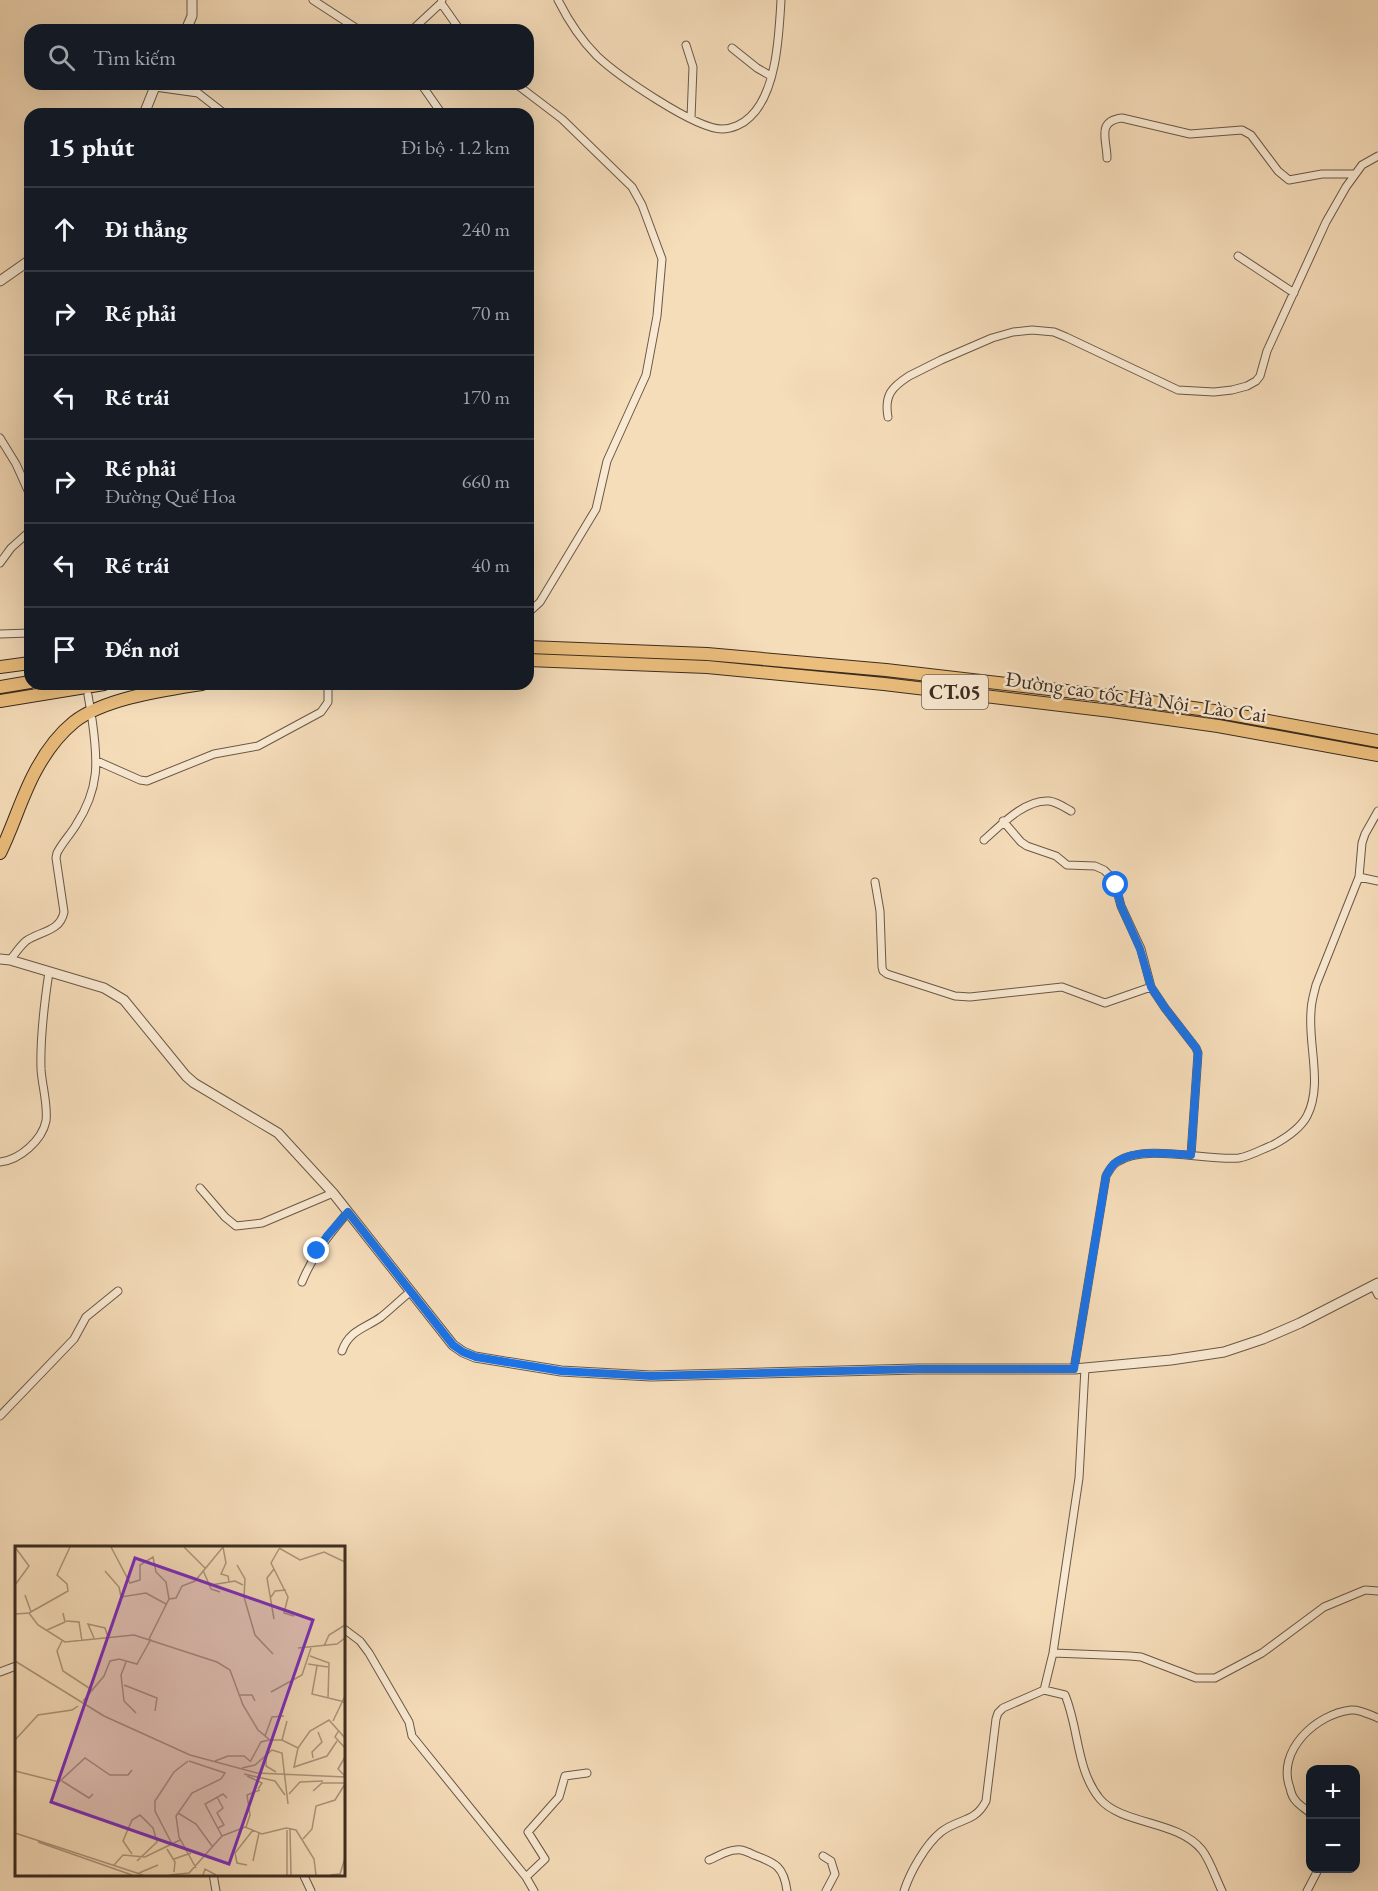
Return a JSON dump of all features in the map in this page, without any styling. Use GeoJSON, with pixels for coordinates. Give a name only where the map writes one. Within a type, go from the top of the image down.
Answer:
{"type":"FeatureCollection","features":[{"type":"Feature","properties":{"kind":"highway","name":"Đường cao tốc Hà Nội - Lào Cai"},"geometry":{"type":"LineString","coordinates":[[534,647],[707,654],[920,674],[1214,711],[1378,741]]}},
{"type":"Feature","properties":{"kind":"highway","name":"Đường cao tốc Hà Nội - Lào Cai"},"geometry":{"type":"LineString","coordinates":[[534,660],[707,667],[884,684],[1218,726],[1378,755]]}},
{"type":"Feature","properties":{"kind":"highway"},"geometry":{"type":"LineString","coordinates":[[0,667],[24,664]]}},
{"type":"Feature","properties":{"kind":"highway"},"geometry":{"type":"LineString","coordinates":[[0,687],[24,683]]}},
{"type":"Feature","properties":{"kind":"highway"},"geometry":{"type":"LineString","coordinates":[[0,701],[67,690]]}},
{"type":"Feature","properties":{"kind":"highway"},"geometry":{"type":"LineString","coordinates":[[0,853],[34,774],[52,745],[75,722],[90,712],[111,703],[173,690]]}},
{"type":"Feature","properties":{"kind":"street"},"geometry":{"type":"LineString","coordinates":[[189,24],[192,16],[192,0]]}},
{"type":"Feature","properties":{"kind":"street"},"geometry":{"type":"LineString","coordinates":[[313,0],[350,24]]}},
{"type":"Feature","properties":{"kind":"street"},"geometry":{"type":"LineString","coordinates":[[558,0],[581,37],[604,62],[662,102],[692,118],[720,129],[734,127],[752,115],[762,101],[778,51],[781,0]]}},
{"type":"Feature","properties":{"kind":"street"},"geometry":{"type":"LineString","coordinates":[[418,24],[442,2],[456,24]]}},
{"type":"Feature","properties":{"kind":"street"},"geometry":{"type":"LineString","coordinates":[[686,45],[693,67],[692,118]]}},
{"type":"Feature","properties":{"kind":"street"},"geometry":{"type":"LineString","coordinates":[[732,48],[771,76]]}},
{"type":"Feature","properties":{"kind":"street"},"geometry":{"type":"LineString","coordinates":[[146,108],[153,90]]}},
{"type":"Feature","properties":{"kind":"street"},"geometry":{"type":"LineString","coordinates":[[182,90],[198,93],[217,108]]}},
{"type":"Feature","properties":{"kind":"street"},"geometry":{"type":"LineString","coordinates":[[425,90],[438,108]]}},
{"type":"Feature","properties":{"kind":"street"},"geometry":{"type":"LineString","coordinates":[[524,90],[562,119],[632,188],[642,205],[662,259],[660,292],[648,368],[643,384],[607,461],[598,505],[540,602],[534,608]]}},
{"type":"Feature","properties":{"kind":"street"},"geometry":{"type":"LineString","coordinates":[[1107,158],[1105,129],[1114,119],[1122,118],[1190,134],[1242,130],[1251,135],[1278,171],[1289,180],[1322,174],[1354,174]]}},
{"type":"Feature","properties":{"kind":"street"},"geometry":{"type":"LineString","coordinates":[[888,417],[888,396],[899,382],[981,342],[1005,333],[1022,330],[1046,331],[1066,337],[1178,390],[1214,392],[1239,388],[1256,381],[1260,376],[1267,351],[1326,222],[1354,174],[1362,165],[1378,156]]}},
{"type":"Feature","properties":{"kind":"street"},"geometry":{"type":"LineString","coordinates":[[1238,256],[1294,293]]}},
{"type":"Feature","properties":{"kind":"street"},"geometry":{"type":"LineString","coordinates":[[0,281],[24,264]]}},
{"type":"Feature","properties":{"kind":"street"},"geometry":{"type":"LineString","coordinates":[[0,438],[24,482]]}},
{"type":"Feature","properties":{"kind":"street"},"geometry":{"type":"LineString","coordinates":[[0,562],[24,536]]}},
{"type":"Feature","properties":{"kind":"street"},"geometry":{"type":"LineString","coordinates":[[0,634],[24,633]]}},
{"type":"Feature","properties":{"kind":"street"},"geometry":{"type":"LineString","coordinates":[[97,761],[147,781],[214,754],[258,746],[321,712],[328,702],[328,690]]}},
{"type":"Feature","properties":{"kind":"street"},"geometry":{"type":"LineString","coordinates":[[88,694],[90,707]]}},
{"type":"Feature","properties":{"kind":"street"},"geometry":{"type":"LineString","coordinates":[[5,960],[28,940],[56,927],[63,919],[56,858],[89,799],[94,784],[97,761],[92,719]]}},
{"type":"Feature","properties":{"kind":"street"},"geometry":{"type":"LineString","coordinates":[[984,840],[1003,821],[1041,801],[1058,803],[1071,811]]}},
{"type":"Feature","properties":{"kind":"street"},"geometry":{"type":"LineString","coordinates":[[1074,1369],[1106,1176],[1110,1168],[1118,1161],[1142,1154],[1228,1158],[1249,1155],[1281,1141],[1297,1129],[1306,1117],[1311,1105],[1314,1086],[1310,1013],[1316,985],[1359,877],[1365,834],[1378,811]]}},
{"type":"Feature","properties":{"kind":"street"},"geometry":{"type":"LineString","coordinates":[[1003,821],[1027,846],[1056,856],[1067,865],[1095,866],[1110,875],[1116,885],[1121,906],[1140,949],[1151,987],[1198,1053],[1191,1155]]}},
{"type":"Feature","properties":{"kind":"street"},"geometry":{"type":"LineString","coordinates":[[1359,877],[1378,881]]}},
{"type":"Feature","properties":{"kind":"street"},"geometry":{"type":"LineString","coordinates":[[875,882],[880,911],[882,967],[887,975],[955,996],[970,997],[1062,987],[1105,1003],[1151,987]]}},
{"type":"Feature","properties":{"kind":"street"},"geometry":{"type":"LineString","coordinates":[[5,960],[104,988],[124,1000],[186,1076],[273,1129],[333,1193],[453,1345],[476,1357],[561,1371],[651,1376],[918,1369],[1074,1369],[1171,1360],[1224,1352],[1300,1323],[1376,1284],[1378,1295]]}},
{"type":"Feature","properties":{"kind":"street"},"geometry":{"type":"LineString","coordinates":[[0,1162],[17,1156],[37,1140],[46,1121],[41,1069],[42,1023],[49,972]]}},
{"type":"Feature","properties":{"kind":"street"},"geometry":{"type":"LineString","coordinates":[[200,1188],[236,1226],[262,1223],[333,1193]]}},
{"type":"Feature","properties":{"kind":"street"},"geometry":{"type":"LineString","coordinates":[[302,1282],[311,1261],[327,1236],[348,1212]]}},
{"type":"Feature","properties":{"kind":"street"},"geometry":{"type":"LineString","coordinates":[[0,1416],[74,1338],[86,1317],[118,1291]]}},
{"type":"Feature","properties":{"kind":"street"},"geometry":{"type":"LineString","coordinates":[[342,1351],[349,1338],[360,1328],[380,1318],[410,1292]]}},
{"type":"Feature","properties":{"kind":"street"},"geometry":{"type":"LineString","coordinates":[[1044,1690],[1053,1653],[1079,1478],[1085,1368]]}},
{"type":"Feature","properties":{"kind":"street"},"geometry":{"type":"LineString","coordinates":[[1053,1653],[1141,1657],[1196,1678],[1215,1678],[1262,1653],[1324,1606],[1365,1590],[1378,1591]]}},
{"type":"Feature","properties":{"kind":"street"},"geometry":{"type":"LineString","coordinates":[[345,1630],[360,1641],[369,1653],[409,1722],[412,1736],[526,1877],[534,1891]]}},
{"type":"Feature","properties":{"kind":"street"},"geometry":{"type":"LineString","coordinates":[[0,1672],[15,1666]]}},
{"type":"Feature","properties":{"kind":"street"},"geometry":{"type":"LineString","coordinates":[[904,1891],[922,1855],[938,1835],[944,1829],[981,1811],[986,1801],[998,1713],[1003,1708],[1044,1690],[1065,1695],[1088,1779],[1101,1800],[1114,1810],[1186,1836],[1202,1850],[1222,1891]]}},
{"type":"Feature","properties":{"kind":"street"},"geometry":{"type":"LineString","coordinates":[[1306,1809],[1296,1801],[1287,1782],[1286,1772],[1292,1751],[1311,1728],[1332,1715],[1353,1710],[1378,1718]]}},
{"type":"Feature","properties":{"kind":"street"},"geometry":{"type":"LineString","coordinates":[[526,1877],[544,1859],[528,1832],[559,1797],[565,1776],[587,1773]]}},
{"type":"Feature","properties":{"kind":"street"},"geometry":{"type":"LineString","coordinates":[[709,1860],[735,1850],[758,1856],[776,1865],[783,1872],[787,1891]]}},
{"type":"Feature","properties":{"kind":"street"},"geometry":{"type":"LineString","coordinates":[[823,1856],[831,1861],[835,1874],[826,1891]]}},
{"type":"Feature","properties":{"kind":"street"},"geometry":{"type":"LineString","coordinates":[[1307,1891],[1317,1873]]}},
{"type":"Feature","properties":{"kind":"street"},"geometry":{"type":"LineString","coordinates":[[213,1876],[216,1891]]}},
{"type":"Feature","properties":{"kind":"street"},"geometry":{"type":"LineString","coordinates":[[304,1876],[311,1891]]}},
{"type":"Feature","properties":{"kind":"route"},"geometry":{"type":"LineString","coordinates":[[317,1251],[348,1212],[453,1345],[476,1357],[561,1371],[651,1376],[918,1369],[1074,1369],[1106,1176],[1110,1168],[1118,1161],[1142,1154],[1191,1155],[1198,1053],[1151,987],[1137,939],[1121,906],[1116,885]]}}]}
